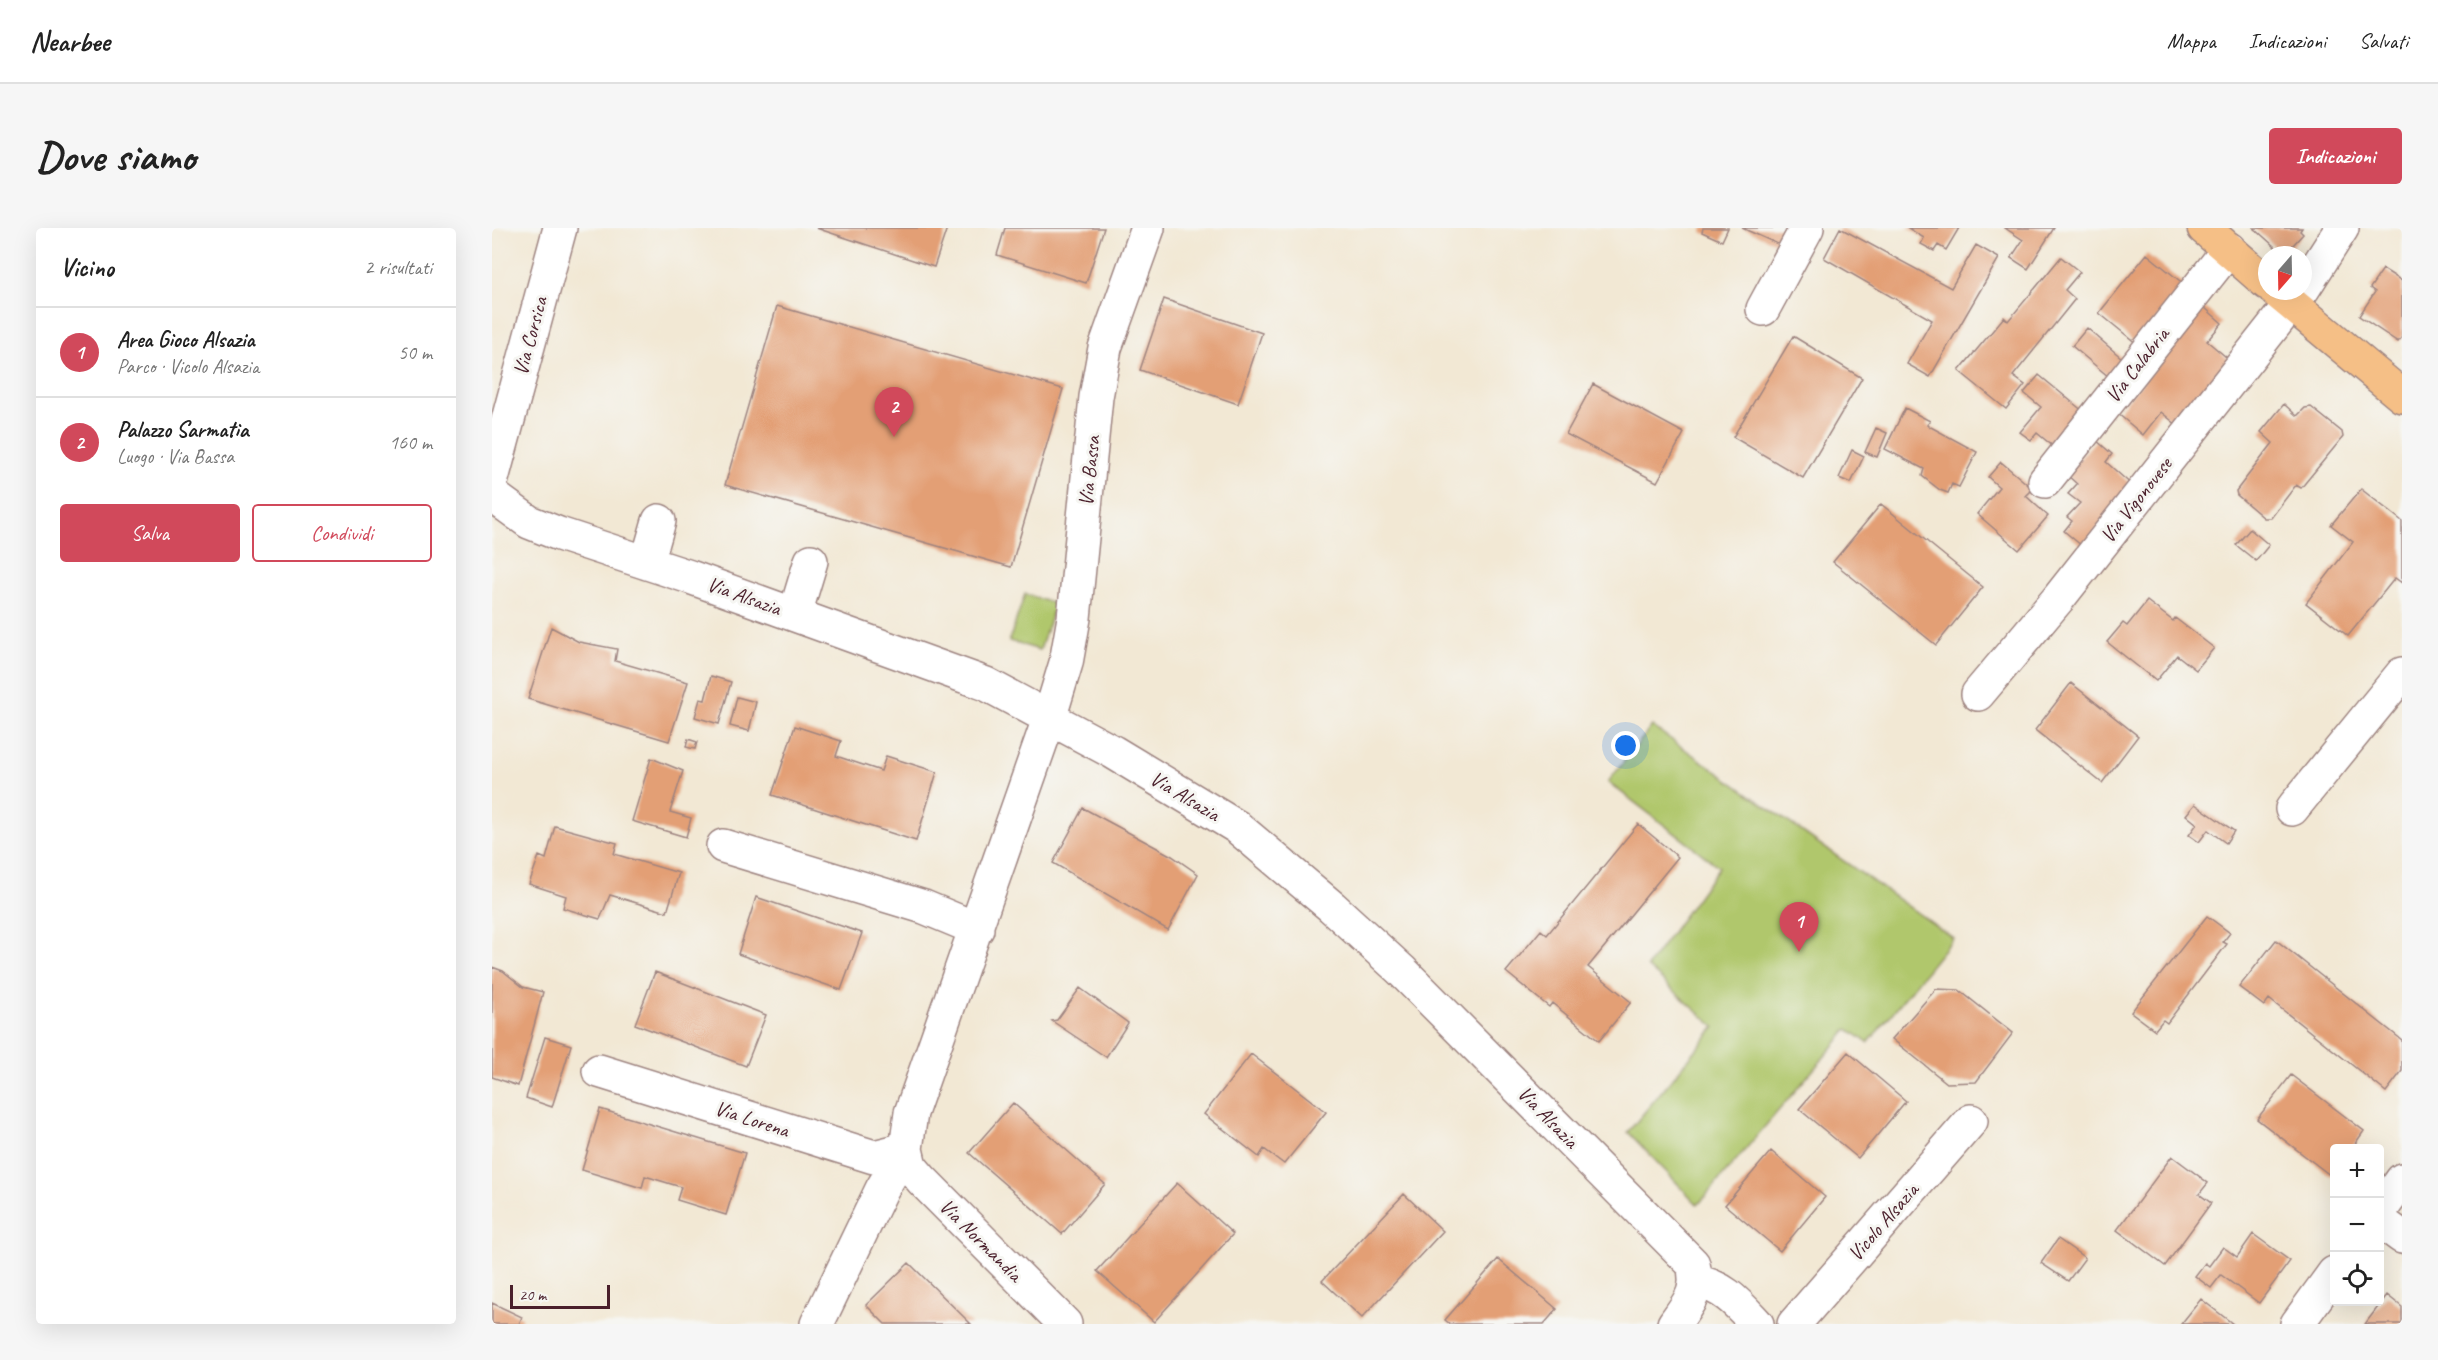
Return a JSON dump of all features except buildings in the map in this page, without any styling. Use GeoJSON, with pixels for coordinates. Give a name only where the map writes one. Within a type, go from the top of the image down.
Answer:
{"type":"FeatureCollection","features":[{"type":"Feature","properties":{"kind":"main road"},"geometry":{"type":"LineString","coordinates":[[2204,228],[2258,275]]}},
{"type":"Feature","properties":{"kind":"main road"},"geometry":{"type":"LineString","coordinates":[[2299,300],[2402,396]]}},
{"type":"Feature","properties":{"kind":"street","name":"Via Corsica"},"geometry":{"type":"LineString","coordinates":[[492,479],[560,228]]}},
{"type":"Feature","properties":{"kind":"street","name":"Via Bassa"},"geometry":{"type":"LineString","coordinates":[[1049,719],[1066,663],[1074,618],[1096,397],[1106,348],[1149,228]]}},
{"type":"Feature","properties":{"kind":"street"},"geometry":{"type":"LineString","coordinates":[[1763,309],[1807,228]]}},
{"type":"Feature","properties":{"kind":"street","name":"Via Vigonovese"},"geometry":{"type":"LineString","coordinates":[[2312,268],[2342,228]]}},
{"type":"Feature","properties":{"kind":"street","name":"Via Calabria"},"geometry":{"type":"LineString","coordinates":[[2045,481],[2229,249]]}},
{"type":"Feature","properties":{"kind":"street","name":"Via Vigonovese"},"geometry":{"type":"LineString","coordinates":[[1978,694],[2058,599],[2288,300]]}},
{"type":"Feature","properties":{"kind":"street","name":"Via Alsazia"},"geometry":{"type":"LineString","coordinates":[[492,495],[529,522],[795,614],[986,684],[1113,752],[1237,827],[1332,907],[1525,1093],[1693,1264],[1697,1282]]}},
{"type":"Feature","properties":{"kind":"street"},"geometry":{"type":"LineString","coordinates":[[647,563],[659,521]]}},
{"type":"Feature","properties":{"kind":"street"},"geometry":{"type":"LineString","coordinates":[[795,614],[811,561]]}},
{"type":"Feature","properties":{"kind":"street"},"geometry":{"type":"LineString","coordinates":[[2292,809],[2402,674]]}},
{"type":"Feature","properties":{"kind":"street"},"geometry":{"type":"LineString","coordinates":[[817,1324],[882,1189],[906,1149],[911,1113],[1049,719]]}},
{"type":"Feature","properties":{"kind":"street"},"geometry":{"type":"LineString","coordinates":[[723,846],[924,907],[977,929]]}},
{"type":"Feature","properties":{"kind":"street","name":"Via Lorena"},"geometry":{"type":"LineString","coordinates":[[598,1071],[874,1157],[906,1149]]}},
{"type":"Feature","properties":{"kind":"street","name":"Vicolo Alsazia"},"geometry":{"type":"LineString","coordinates":[[1794,1324],[1971,1121]]}},
{"type":"Feature","properties":{"kind":"street","name":"Via Normandia"},"geometry":{"type":"LineString","coordinates":[[906,1149],[910,1166],[922,1180],[1065,1324]]}},
{"type":"Feature","properties":{"kind":"street"},"geometry":{"type":"LineString","coordinates":[[2384,1204],[2402,1180]]}},
{"type":"Feature","properties":{"kind":"street"},"geometry":{"type":"LineString","coordinates":[[2384,1224],[2402,1237]]}},
{"type":"Feature","properties":{"kind":"street"},"geometry":{"type":"LineString","coordinates":[[2297,1324],[2330,1279]]}},
{"type":"Feature","properties":{"kind":"street"},"geometry":{"type":"LineString","coordinates":[[1674,1324],[1691,1299],[1697,1282],[1713,1284],[1723,1290],[1757,1324]]}},
{"type":"Feature","properties":{"kind":"green space"},"geometry":{"type":"Polygon","coordinates":[[[1025,594],[1055,604],[1040,650],[1009,641],[1025,594]]]}},
{"type":"Feature","properties":{"kind":"green space"},"geometry":{"type":"Polygon","coordinates":[[[1652,726],[1953,938],[1868,1043],[1848,1029],[1698,1205],[1628,1132],[1715,1027],[1647,967],[1719,867],[1608,782],[1652,726]]]}},
{"type":"Feature","properties":{"kind":"place","name":"Palazzo Sarmatia"},"geometry":{"type":"Point","coordinates":[894,437]}},
{"type":"Feature","properties":{"kind":"place","name":"Area Gioco Alsazia"},"geometry":{"type":"Point","coordinates":[1799,952]}}]}
